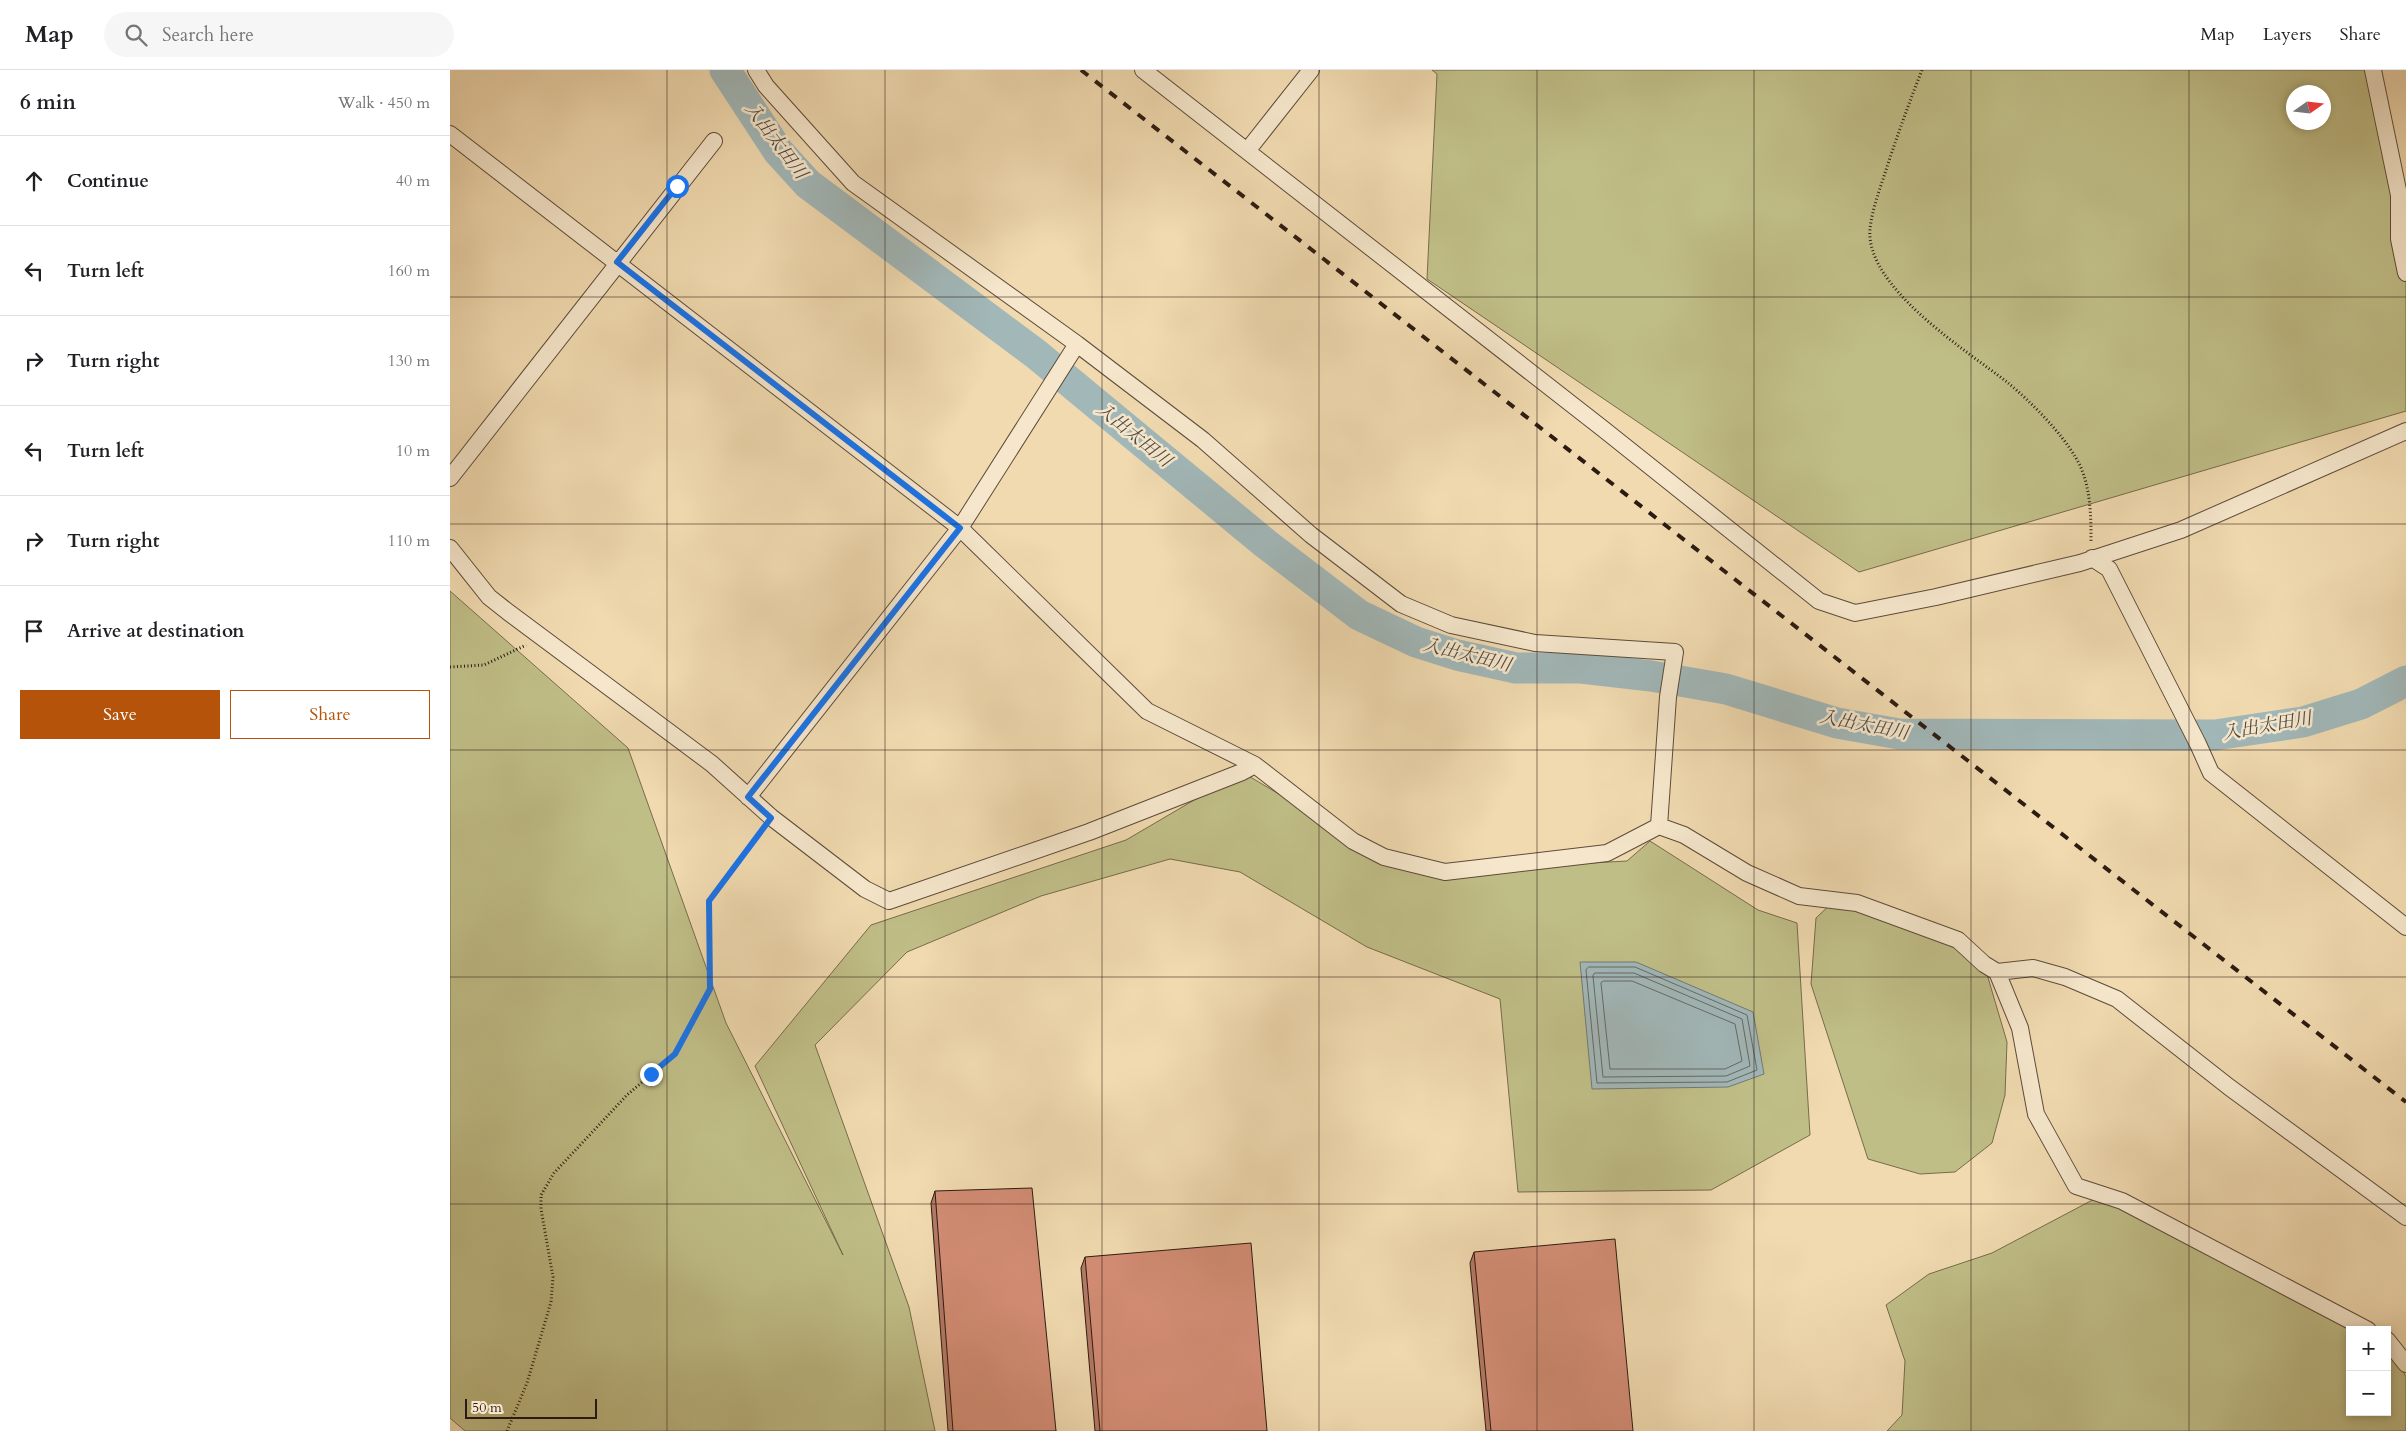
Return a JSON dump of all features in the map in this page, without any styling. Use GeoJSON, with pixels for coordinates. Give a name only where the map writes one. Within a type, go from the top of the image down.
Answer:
{"type":"FeatureCollection","features":[{"type":"Feature","properties":{"kind":"street"},"geometry":{"type":"LineString","coordinates":[[756,70],[766,86],[853,183],[1077,344],[1203,440],[1311,535],[1401,604],[1450,625],[1535,643],[1675,652],[1668,697],[1659,826]]}},
{"type":"Feature","properties":{"kind":"street"},"geometry":{"type":"LineString","coordinates":[[1143,70],[1819,601],[1855,613],[1936,597],[2080,563],[2181,530],[2406,431]]}},
{"type":"Feature","properties":{"kind":"street"},"geometry":{"type":"LineString","coordinates":[[1247,151],[1311,70]]}},
{"type":"Feature","properties":{"kind":"street"},"geometry":{"type":"LineString","coordinates":[[2373,70],[2399,195],[2399,239],[2406,273]]}},
{"type":"Feature","properties":{"kind":"street"},"geometry":{"type":"LineString","coordinates":[[450,134],[960,528],[1147,711],[1255,765],[1353,842],[1384,857],[1445,872],[1607,853],[1659,826],[1684,835],[1747,873],[1799,896],[1857,903],[1958,940],[1984,964],[1997,972],[2020,1028],[2036,1114],[2076,1186],[2122,1201],[2360,1326]]}},
{"type":"Feature","properties":{"kind":"street"},"geometry":{"type":"LineString","coordinates":[[450,478],[589,303],[617,262],[714,141]]}},
{"type":"Feature","properties":{"kind":"street"},"geometry":{"type":"LineString","coordinates":[[748,797],[960,528],[1077,344]]}},
{"type":"Feature","properties":{"kind":"street"},"geometry":{"type":"LineString","coordinates":[[450,548],[490,597],[712,764],[771,818],[865,889],[889,901],[1088,832],[1242,772],[1255,765]]}},
{"type":"Feature","properties":{"kind":"street"},"geometry":{"type":"LineString","coordinates":[[2092,558],[2108,569],[2211,773],[2406,927]]}},
{"type":"Feature","properties":{"kind":"street"},"geometry":{"type":"LineString","coordinates":[[1997,972],[2033,968],[2065,977],[2117,999],[2229,1087],[2406,1217]]}},
{"type":"Feature","properties":{"kind":"street"},"geometry":{"type":"LineString","coordinates":[[2391,1345],[2406,1364]]}},
{"type":"Feature","properties":{"kind":"path"},"geometry":{"type":"LineString","coordinates":[[1922,70],[1878,194],[1870,229],[1872,243],[1882,269],[1903,298],[1962,350],[2008,383],[2039,413],[2076,458],[2086,483],[2091,506],[2092,558]]}},
{"type":"Feature","properties":{"kind":"path"},"geometry":{"type":"LineString","coordinates":[[450,667],[484,665],[543,637]]}},
{"type":"Feature","properties":{"kind":"path"},"geometry":{"type":"LineString","coordinates":[[506,1431],[527,1383],[550,1302],[553,1277],[541,1209],[541,1195],[554,1173],[627,1095],[675,1054],[710,989],[709,901],[771,818]]}},
{"type":"Feature","properties":{"kind":"shaded area"},"geometry":{"type":"Polygon","coordinates":[[[1432,70],[2365,70],[2399,203],[2406,253],[2406,411],[1859,572],[1427,279],[1437,74],[1432,70]]]}},
{"type":"Feature","properties":{"kind":"shaded area"},"geometry":{"type":"Polygon","coordinates":[[[450,591],[628,748],[726,1023],[843,1255],[755,1066],[871,925],[1126,840],[1242,772],[1384,857],[1465,870],[1627,861],[1650,841],[1758,910],[1797,923],[1810,1135],[1711,1190],[1518,1192],[1500,999],[1367,947],[1240,872],[1170,859],[1041,896],[907,952],[815,1045],[909,1307],[935,1431],[465,1431],[450,1418],[450,591]]]}},
{"type":"Feature","properties":{"kind":"shaded area"},"geometry":{"type":"Polygon","coordinates":[[[1835,900],[1912,916],[1984,964],[2007,1042],[2005,1095],[1992,1143],[1955,1172],[1920,1174],[1868,1159],[1811,984],[1816,918],[1835,900]]]}},
{"type":"Feature","properties":{"kind":"shaded area"},"geometry":{"type":"Polygon","coordinates":[[[2102,1195],[2360,1326],[2346,1326],[2346,1416],[2391,1416],[2391,1348],[2406,1377],[2406,1431],[1887,1431],[1902,1415],[1905,1361],[1886,1305],[1929,1274],[1992,1253],[2102,1195]]]}},
{"type":"Feature","properties":{"kind":"water"},"geometry":{"type":"Polygon","coordinates":[[[1580,962],[1636,962],[1753,1012],[1764,1074],[1728,1087],[1592,1089],[1580,962]]]}},
{"type":"Feature","properties":{"kind":"building"},"geometry":{"type":"Polygon","coordinates":[[[1032,1188],[1056,1431],[953,1431],[935,1191],[1032,1188]]]}},
{"type":"Feature","properties":{"kind":"building"},"geometry":{"type":"Polygon","coordinates":[[[1615,1239],[1633,1431],[1491,1431],[1474,1252],[1615,1239]]]}},
{"type":"Feature","properties":{"kind":"building"},"geometry":{"type":"Polygon","coordinates":[[[1251,1243],[1267,1431],[1100,1431],[1085,1257],[1251,1243]]]}},
{"type":"Feature","properties":{"kind":"waterway","name":"入出太田川"},"geometry":{"type":"LineString","coordinates":[[725,70],[778,151],[808,184],[1036,354],[1266,544],[1359,615],[1416,642],[1457,655],[1516,668],[1581,668],[1651,676],[1726,689],[1837,723],[1899,734],[2215,735],[2303,722],[2361,704],[2406,681]]}},
{"type":"Feature","properties":{"kind":"railway"},"geometry":{"type":"LineString","coordinates":[[1081,70],[2406,1102]]}},
{"type":"Feature","properties":{"kind":"route"},"geometry":{"type":"LineString","coordinates":[[651,1074],[675,1054],[710,989],[709,901],[771,818],[748,797],[960,528],[617,262],[677,186]]}}]}
